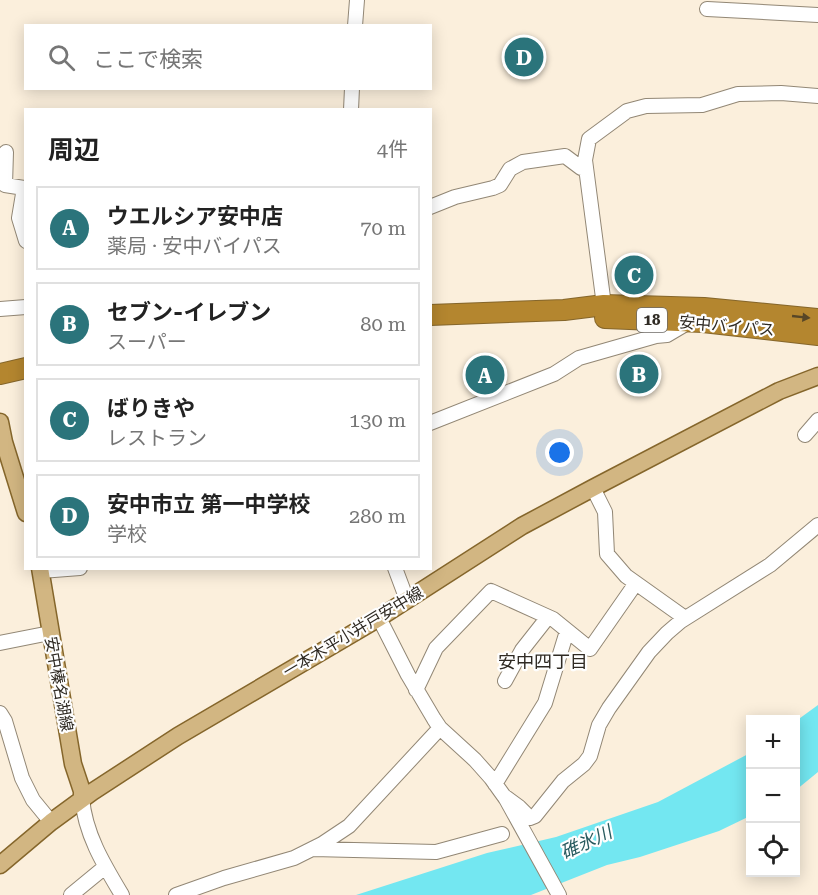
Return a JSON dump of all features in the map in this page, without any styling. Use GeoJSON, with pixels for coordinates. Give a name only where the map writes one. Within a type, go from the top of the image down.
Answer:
{"type":"FeatureCollection","features":[{"type":"Feature","properties":{"kind":"highway","name":"安中バイパス"},"geometry":{"type":"LineString","coordinates":[[605,312],[704,308],[818,319]]}},
{"type":"Feature","properties":{"kind":"highway","name":"安中バイパス"},"geometry":{"type":"LineString","coordinates":[[432,315],[564,310],[605,312],[818,335]]}},
{"type":"Feature","properties":{"kind":"highway"},"geometry":{"type":"LineString","coordinates":[[0,374],[24,368]]}},
{"type":"Feature","properties":{"kind":"main road","name":"一本木平小井戸安中線"},"geometry":{"type":"LineString","coordinates":[[0,865],[82,798],[178,736],[378,618],[513,532],[779,391],[818,376]]}},
{"type":"Feature","properties":{"kind":"main road"},"geometry":{"type":"LineString","coordinates":[[0,422],[6,451],[24,507]]}},
{"type":"Feature","properties":{"kind":"main road","name":"安中榛名湖線"},"geometry":{"type":"LineString","coordinates":[[41,570],[73,764],[82,798]]}},
{"type":"Feature","properties":{"kind":"street"},"geometry":{"type":"LineString","coordinates":[[355,24],[357,0]]}},
{"type":"Feature","properties":{"kind":"street"},"geometry":{"type":"LineString","coordinates":[[707,9],[818,15]]}},
{"type":"Feature","properties":{"kind":"street"},"geometry":{"type":"LineString","coordinates":[[351,108],[352,90]]}},
{"type":"Feature","properties":{"kind":"street"},"geometry":{"type":"LineString","coordinates":[[605,312],[585,160],[589,140],[627,111],[646,106],[702,105],[738,94],[781,93],[818,96]]}},
{"type":"Feature","properties":{"kind":"street"},"geometry":{"type":"LineString","coordinates":[[6,152],[5,184],[24,188],[19,218],[24,234]]}},
{"type":"Feature","properties":{"kind":"street"},"geometry":{"type":"LineString","coordinates":[[432,206],[455,197],[500,185],[510,170],[523,162],[565,156],[581,168],[586,168]]}},
{"type":"Feature","properties":{"kind":"street"},"geometry":{"type":"LineString","coordinates":[[0,309],[24,307]]}},
{"type":"Feature","properties":{"kind":"street"},"geometry":{"type":"LineString","coordinates":[[432,422],[554,374],[579,358],[656,336],[668,335],[690,321]]}},
{"type":"Feature","properties":{"kind":"street"},"geometry":{"type":"LineString","coordinates":[[806,435],[818,420]]}},
{"type":"Feature","properties":{"kind":"street"},"geometry":{"type":"LineString","coordinates":[[593,488],[605,512],[607,554],[626,576],[686,618]]}},
{"type":"Feature","properties":{"kind":"street"},"geometry":{"type":"LineString","coordinates":[[504,796],[530,818],[535,816],[563,781],[590,756],[599,725],[649,652],[686,618],[770,566],[818,525]]}},
{"type":"Feature","properties":{"kind":"street"},"geometry":{"type":"LineString","coordinates":[[396,570],[407,600]]}},
{"type":"Feature","properties":{"kind":"street"},"geometry":{"type":"LineString","coordinates":[[416,690],[436,648],[491,591],[548,617],[590,649],[636,583]]}},
{"type":"Feature","properties":{"kind":"street"},"geometry":{"type":"LineString","coordinates":[[506,681],[522,650],[548,617]]}},
{"type":"Feature","properties":{"kind":"street"},"geometry":{"type":"LineString","coordinates":[[378,618],[416,690],[440,728],[475,760],[504,796],[559,895]]}},
{"type":"Feature","properties":{"kind":"street"},"geometry":{"type":"LineString","coordinates":[[495,784],[545,703],[567,630]]}},
{"type":"Feature","properties":{"kind":"street"},"geometry":{"type":"LineString","coordinates":[[0,643],[51,633]]}},
{"type":"Feature","properties":{"kind":"street"},"geometry":{"type":"LineString","coordinates":[[0,713],[5,721],[22,778],[33,800],[51,822]]}},
{"type":"Feature","properties":{"kind":"street"},"geometry":{"type":"LineString","coordinates":[[176,895],[224,878],[294,858],[313,849],[349,826],[440,728]]}},
{"type":"Feature","properties":{"kind":"street"},"geometry":{"type":"LineString","coordinates":[[82,798],[90,835],[105,867],[122,895]]}},
{"type":"Feature","properties":{"kind":"street"},"geometry":{"type":"LineString","coordinates":[[313,849],[436,852],[502,834]]}},
{"type":"Feature","properties":{"kind":"street"},"geometry":{"type":"LineString","coordinates":[[71,895],[105,867]]}},
{"type":"Feature","properties":{"kind":"water"},"geometry":{"type":"Polygon","coordinates":[[[818,705],[818,772],[800,787],[800,769],[800,718],[818,705]]]}},
{"type":"Feature","properties":{"kind":"water","name":"碓氷川"},"geometry":{"type":"Polygon","coordinates":[[[746,755],[746,818],[719,831],[640,857],[607,865],[531,895],[356,895],[487,853],[556,837],[658,802],[746,755]]]}},
{"type":"Feature","properties":{"kind":"place","name":"安中市立 第一中学校"},"geometry":{"type":"Point","coordinates":[524,57]}},
{"type":"Feature","properties":{"kind":"place","name":"ばりきや"},"geometry":{"type":"Point","coordinates":[634,275]}},
{"type":"Feature","properties":{"kind":"place","name":"セブン-イレブン"},"geometry":{"type":"Point","coordinates":[639,374]}},
{"type":"Feature","properties":{"kind":"place","name":"ウエルシア安中店"},"geometry":{"type":"Point","coordinates":[485,375]}},
{"type":"Feature","properties":{"kind":"district","name":"安中四丁目"},"geometry":{"type":"Point","coordinates":[543,661]}}]}
